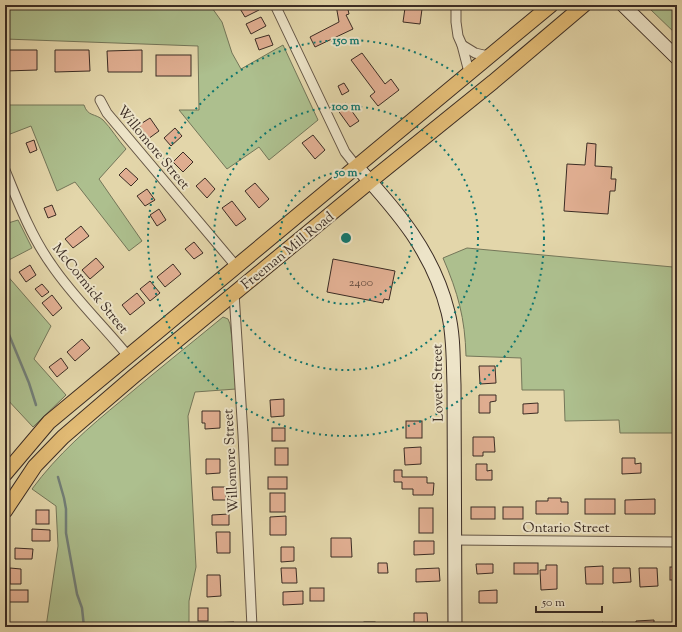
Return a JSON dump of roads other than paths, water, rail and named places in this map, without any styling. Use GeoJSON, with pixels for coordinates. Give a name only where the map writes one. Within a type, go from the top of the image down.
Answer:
{"type":"FeatureCollection","features":[{"type":"Feature","properties":{"kind":"main road","name":"Freeman Mill Road"},"geometry":{"type":"LineString","coordinates":[[5,474],[49,422],[551,5]]}},
{"type":"Feature","properties":{"kind":"main road","name":"Freeman Mill Road"},"geometry":{"type":"LineString","coordinates":[[5,510],[35,466],[63,437],[234,293],[493,82],[584,5]]}},
{"type":"Feature","properties":{"kind":"street"},"geometry":{"type":"LineString","coordinates":[[275,5],[345,152],[357,167]]}},
{"type":"Feature","properties":{"kind":"street"},"geometry":{"type":"LineString","coordinates":[[455,5],[458,36],[469,72]]}},
{"type":"Feature","properties":{"kind":"street"},"geometry":{"type":"LineString","coordinates":[[624,5],[677,58]]}},
{"type":"Feature","properties":{"kind":"street"},"geometry":{"type":"LineString","coordinates":[[462,45],[475,53],[488,56]]}},
{"type":"Feature","properties":{"kind":"street","name":"Willomore Street"},"geometry":{"type":"LineString","coordinates":[[100,100],[107,113],[236,266]]}},
{"type":"Feature","properties":{"kind":"street","name":"Lovett Street"},"geometry":{"type":"LineString","coordinates":[[357,167],[410,231],[424,251],[437,278],[448,313],[453,350],[454,385],[455,627]]}},
{"type":"Feature","properties":{"kind":"street","name":"McCormick Street"},"geometry":{"type":"LineString","coordinates":[[5,170],[30,226],[50,264],[128,356]]}},
{"type":"Feature","properties":{"kind":"street","name":"Willomore Street"},"geometry":{"type":"LineString","coordinates":[[234,293],[243,427],[252,627]]}},
{"type":"Feature","properties":{"kind":"street","name":"Ontario Street"},"geometry":{"type":"LineString","coordinates":[[454,540],[677,542]]}},
{"type":"Feature","properties":{"kind":"waterway"},"geometry":{"type":"LineString","coordinates":[[5,325],[29,383],[36,405]]}},
{"type":"Feature","properties":{"kind":"waterway"},"geometry":{"type":"LineString","coordinates":[[58,477],[66,509],[66,533],[77,594],[82,608],[84,627]]}}]}
